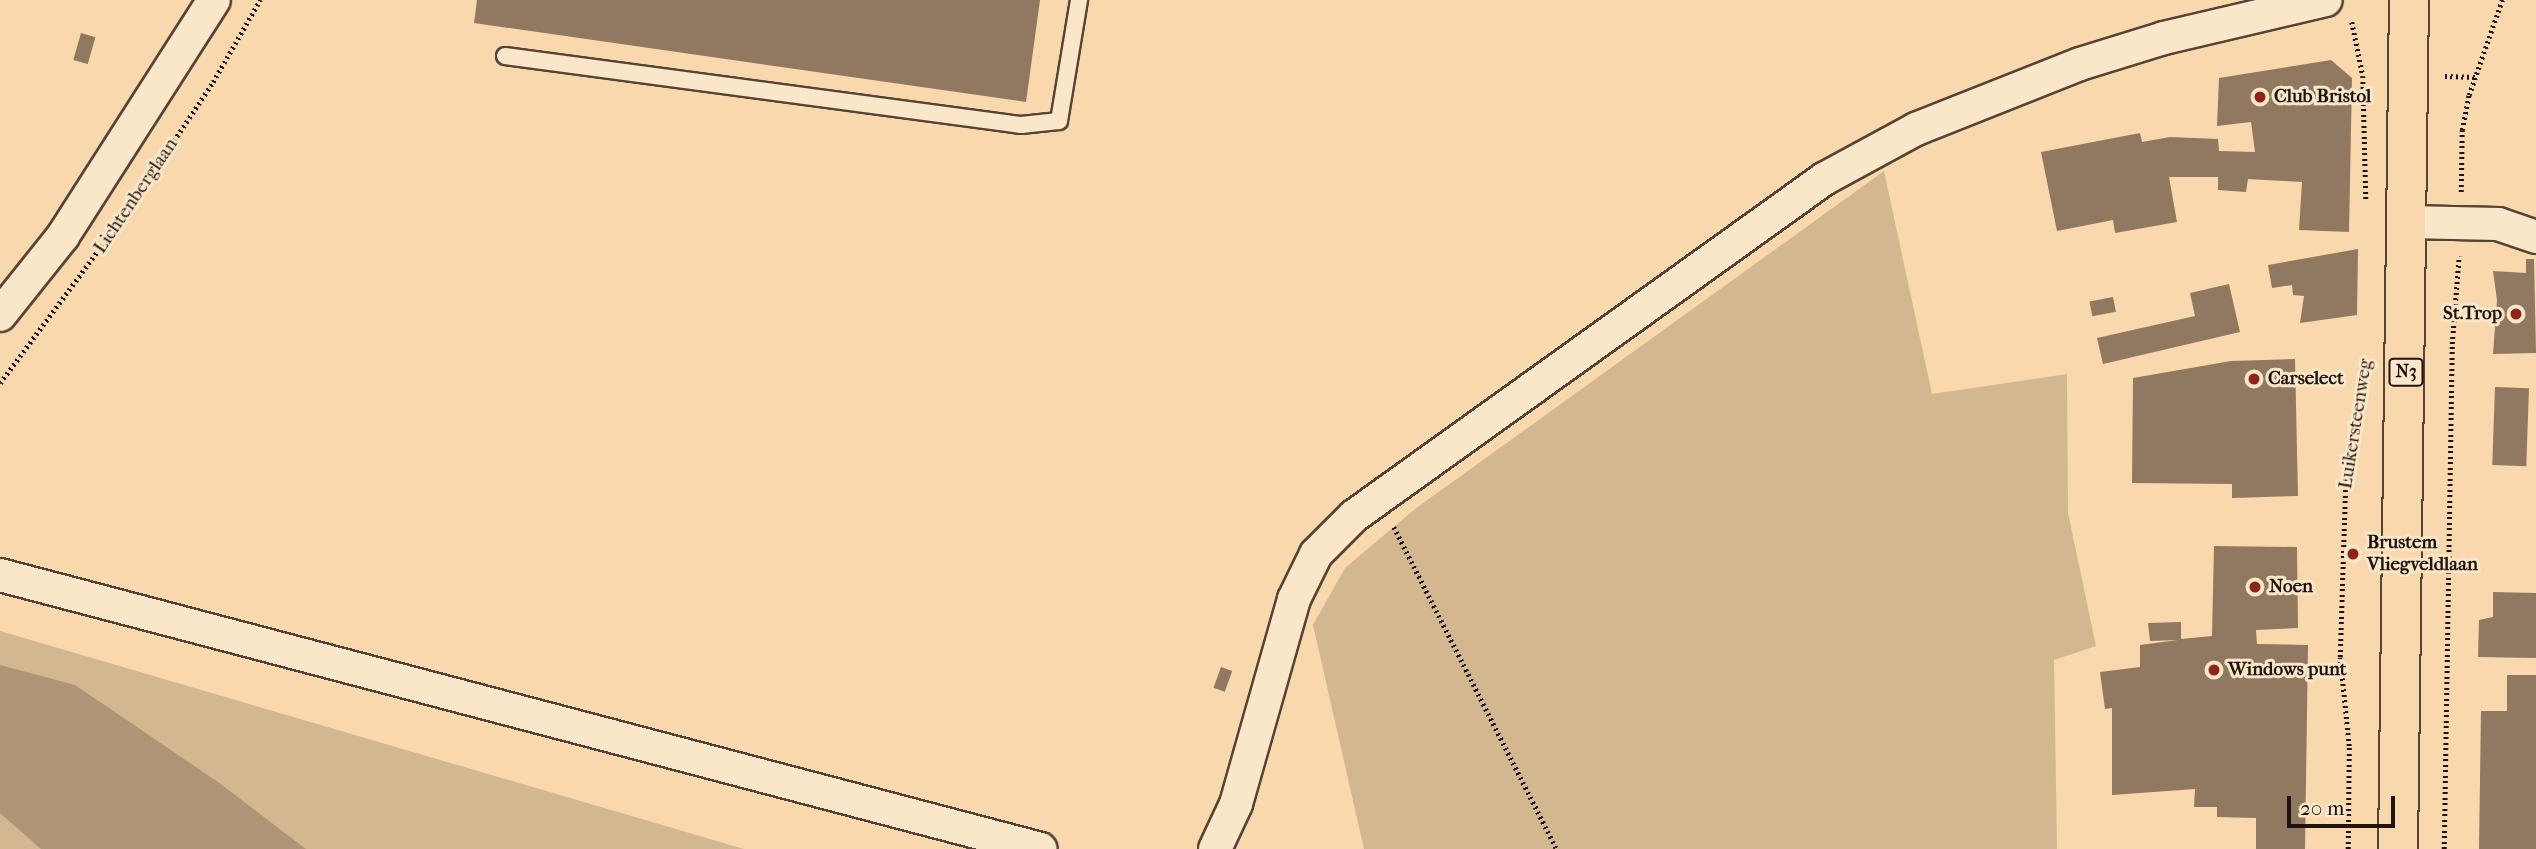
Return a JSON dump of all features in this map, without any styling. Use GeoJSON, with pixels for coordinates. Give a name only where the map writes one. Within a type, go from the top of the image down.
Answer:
{"type":"FeatureCollection","features":[{"type":"Feature","properties":{"kind":"main road","name":"Luikersteenweg"},"geometry":{"type":"LineString","coordinates":[[2398,849],[2409,0]]}},
{"type":"Feature","properties":{"kind":"street","name":"Lichtenberglaan"},"geometry":{"type":"LineString","coordinates":[[0,315],[63,236],[214,0]]}},
{"type":"Feature","properties":{"kind":"street"},"geometry":{"type":"LineString","coordinates":[[1215,849],[1236,804],[1294,599],[1316,554],[1380,498],[1824,179],[1916,129],[2080,64],[2164,38],[2339,7]]}},
{"type":"Feature","properties":{"kind":"street"},"geometry":{"type":"LineString","coordinates":[[2408,222],[2498,224],[2536,237]]}},
{"type":"Feature","properties":{"kind":"street"},"geometry":{"type":"LineString","coordinates":[[0,575],[1041,849]]}},
{"type":"Feature","properties":{"kind":"lane"},"geometry":{"type":"LineString","coordinates":[[505,56],[1021,125],[1059,121],[1079,0]]}},
{"type":"Feature","properties":{"kind":"path","name":"Lichtenberglaan"},"geometry":{"type":"LineString","coordinates":[[0,383],[125,214],[213,82],[260,0]]}},
{"type":"Feature","properties":{"kind":"path"},"geometry":{"type":"LineString","coordinates":[[2501,7],[2502,0]]}},
{"type":"Feature","properties":{"kind":"path"},"geometry":{"type":"LineString","coordinates":[[2444,849],[2452,344],[2461,223],[2462,130],[2486,38],[2507,0]]}},
{"type":"Feature","properties":{"kind":"path"},"geometry":{"type":"LineString","coordinates":[[2339,7],[2363,76],[2367,209]]}},
{"type":"Feature","properties":{"kind":"path","name":"Luikersteenweg"},"geometry":{"type":"LineString","coordinates":[[2348,849],[2349,746],[2340,657],[2346,467],[2366,379]]}},
{"type":"Feature","properties":{"kind":"path"},"geometry":{"type":"LineString","coordinates":[[1380,498],[1557,849]]}},
{"type":"Feature","properties":{"kind":"shaded area"},"geometry":{"type":"Polygon","coordinates":[[[1884,171],[1932,394],[2067,374],[2068,513],[2096,646],[2054,660],[2057,849],[1364,849],[1313,625],[1345,568],[1415,509],[1884,171]]]}},
{"type":"Feature","properties":{"kind":"shaded area"},"geometry":{"type":"Polygon","coordinates":[[[0,631],[744,849],[0,849],[0,631]]]}},
{"type":"Feature","properties":{"kind":"shaded area"},"geometry":{"type":"Polygon","coordinates":[[[0,665],[75,685],[218,782],[306,849],[41,849],[0,813],[0,665]]]}},
{"type":"Feature","properties":{"kind":"building"},"geometry":{"type":"Polygon","coordinates":[[[477,0],[1040,0],[1026,102],[474,23],[477,0]]]}},
{"type":"Feature","properties":{"kind":"building"},"geometry":{"type":"Polygon","coordinates":[[[81,33],[95,37],[88,64],[73,60],[81,33]]]}},
{"type":"Feature","properties":{"kind":"building"},"geometry":{"type":"Polygon","coordinates":[[[2331,60],[2352,78],[2349,232],[2299,230],[2302,182],[2248,179],[2246,192],[2218,190],[2218,177],[2169,177],[2177,222],[2115,233],[2113,220],[2057,231],[2041,152],[2140,133],[2142,142],[2170,137],[2218,139],[2219,151],[2255,152],[2251,122],[2217,126],[2219,78],[2331,60]]]}},
{"type":"Feature","properties":{"kind":"building"},"geometry":{"type":"Polygon","coordinates":[[[2358,249],[2357,315],[2300,323],[2304,296],[2293,295],[2292,285],[2272,288],[2268,265],[2358,249]]]}},
{"type":"Feature","properties":{"kind":"building","name":"St.Trop"},"geometry":{"type":"Polygon","coordinates":[[[2526,259],[2534,259],[2536,353],[2493,354],[2497,300],[2493,271],[2526,273],[2526,259]]]}},
{"type":"Feature","properties":{"kind":"building"},"geometry":{"type":"Polygon","coordinates":[[[2229,284],[2240,332],[2103,364],[2097,338],[2195,316],[2190,293],[2229,284]]]}},
{"type":"Feature","properties":{"kind":"building"},"geometry":{"type":"Polygon","coordinates":[[[2113,297],[2116,312],[2092,316],[2089,302],[2113,297]]]}},
{"type":"Feature","properties":{"kind":"building"},"geometry":{"type":"Polygon","coordinates":[[[2295,359],[2298,496],[2232,498],[2232,484],[2132,483],[2133,378],[2231,361],[2295,359]]]}},
{"type":"Feature","properties":{"kind":"building"},"geometry":{"type":"Polygon","coordinates":[[[2495,387],[2529,388],[2526,466],[2492,465],[2495,387]]]}},
{"type":"Feature","properties":{"kind":"building"},"geometry":{"type":"Polygon","coordinates":[[[2214,546],[2297,547],[2298,628],[2256,630],[2257,644],[2308,645],[2305,849],[2256,849],[2256,818],[2217,817],[2217,807],[2194,807],[2195,789],[2112,795],[2112,708],[2105,709],[2100,672],[2140,667],[2140,645],[2178,640],[2150,641],[2148,623],[2181,622],[2181,639],[2212,636],[2214,546]]]}},
{"type":"Feature","properties":{"kind":"building"},"geometry":{"type":"Polygon","coordinates":[[[2493,592],[2536,593],[2536,658],[2478,657],[2479,620],[2493,617],[2493,592]]]}},
{"type":"Feature","properties":{"kind":"building"},"geometry":{"type":"Polygon","coordinates":[[[1221,667],[1232,671],[1225,692],[1213,688],[1221,667]]]}},
{"type":"Feature","properties":{"kind":"building"},"geometry":{"type":"Polygon","coordinates":[[[2507,675],[2536,675],[2536,849],[2479,849],[2481,711],[2507,711],[2507,675]]]}},
{"type":"Feature","properties":{"kind":"place","name":"Club Bristol"},"geometry":{"type":"Point","coordinates":[2260,97]}},
{"type":"Feature","properties":{"kind":"place","name":"St.Trop"},"geometry":{"type":"Point","coordinates":[2516,314]}},
{"type":"Feature","properties":{"kind":"place","name":"Carselect"},"geometry":{"type":"Point","coordinates":[2254,379]}},
{"type":"Feature","properties":{"kind":"place","name":"Brustem Vliegveldlaan"},"geometry":{"type":"Point","coordinates":[2353,554]}},
{"type":"Feature","properties":{"kind":"place","name":"Noen"},"geometry":{"type":"Point","coordinates":[2255,587]}},
{"type":"Feature","properties":{"kind":"place","name":"Windows punt"},"geometry":{"type":"Point","coordinates":[2214,670]}}]}
